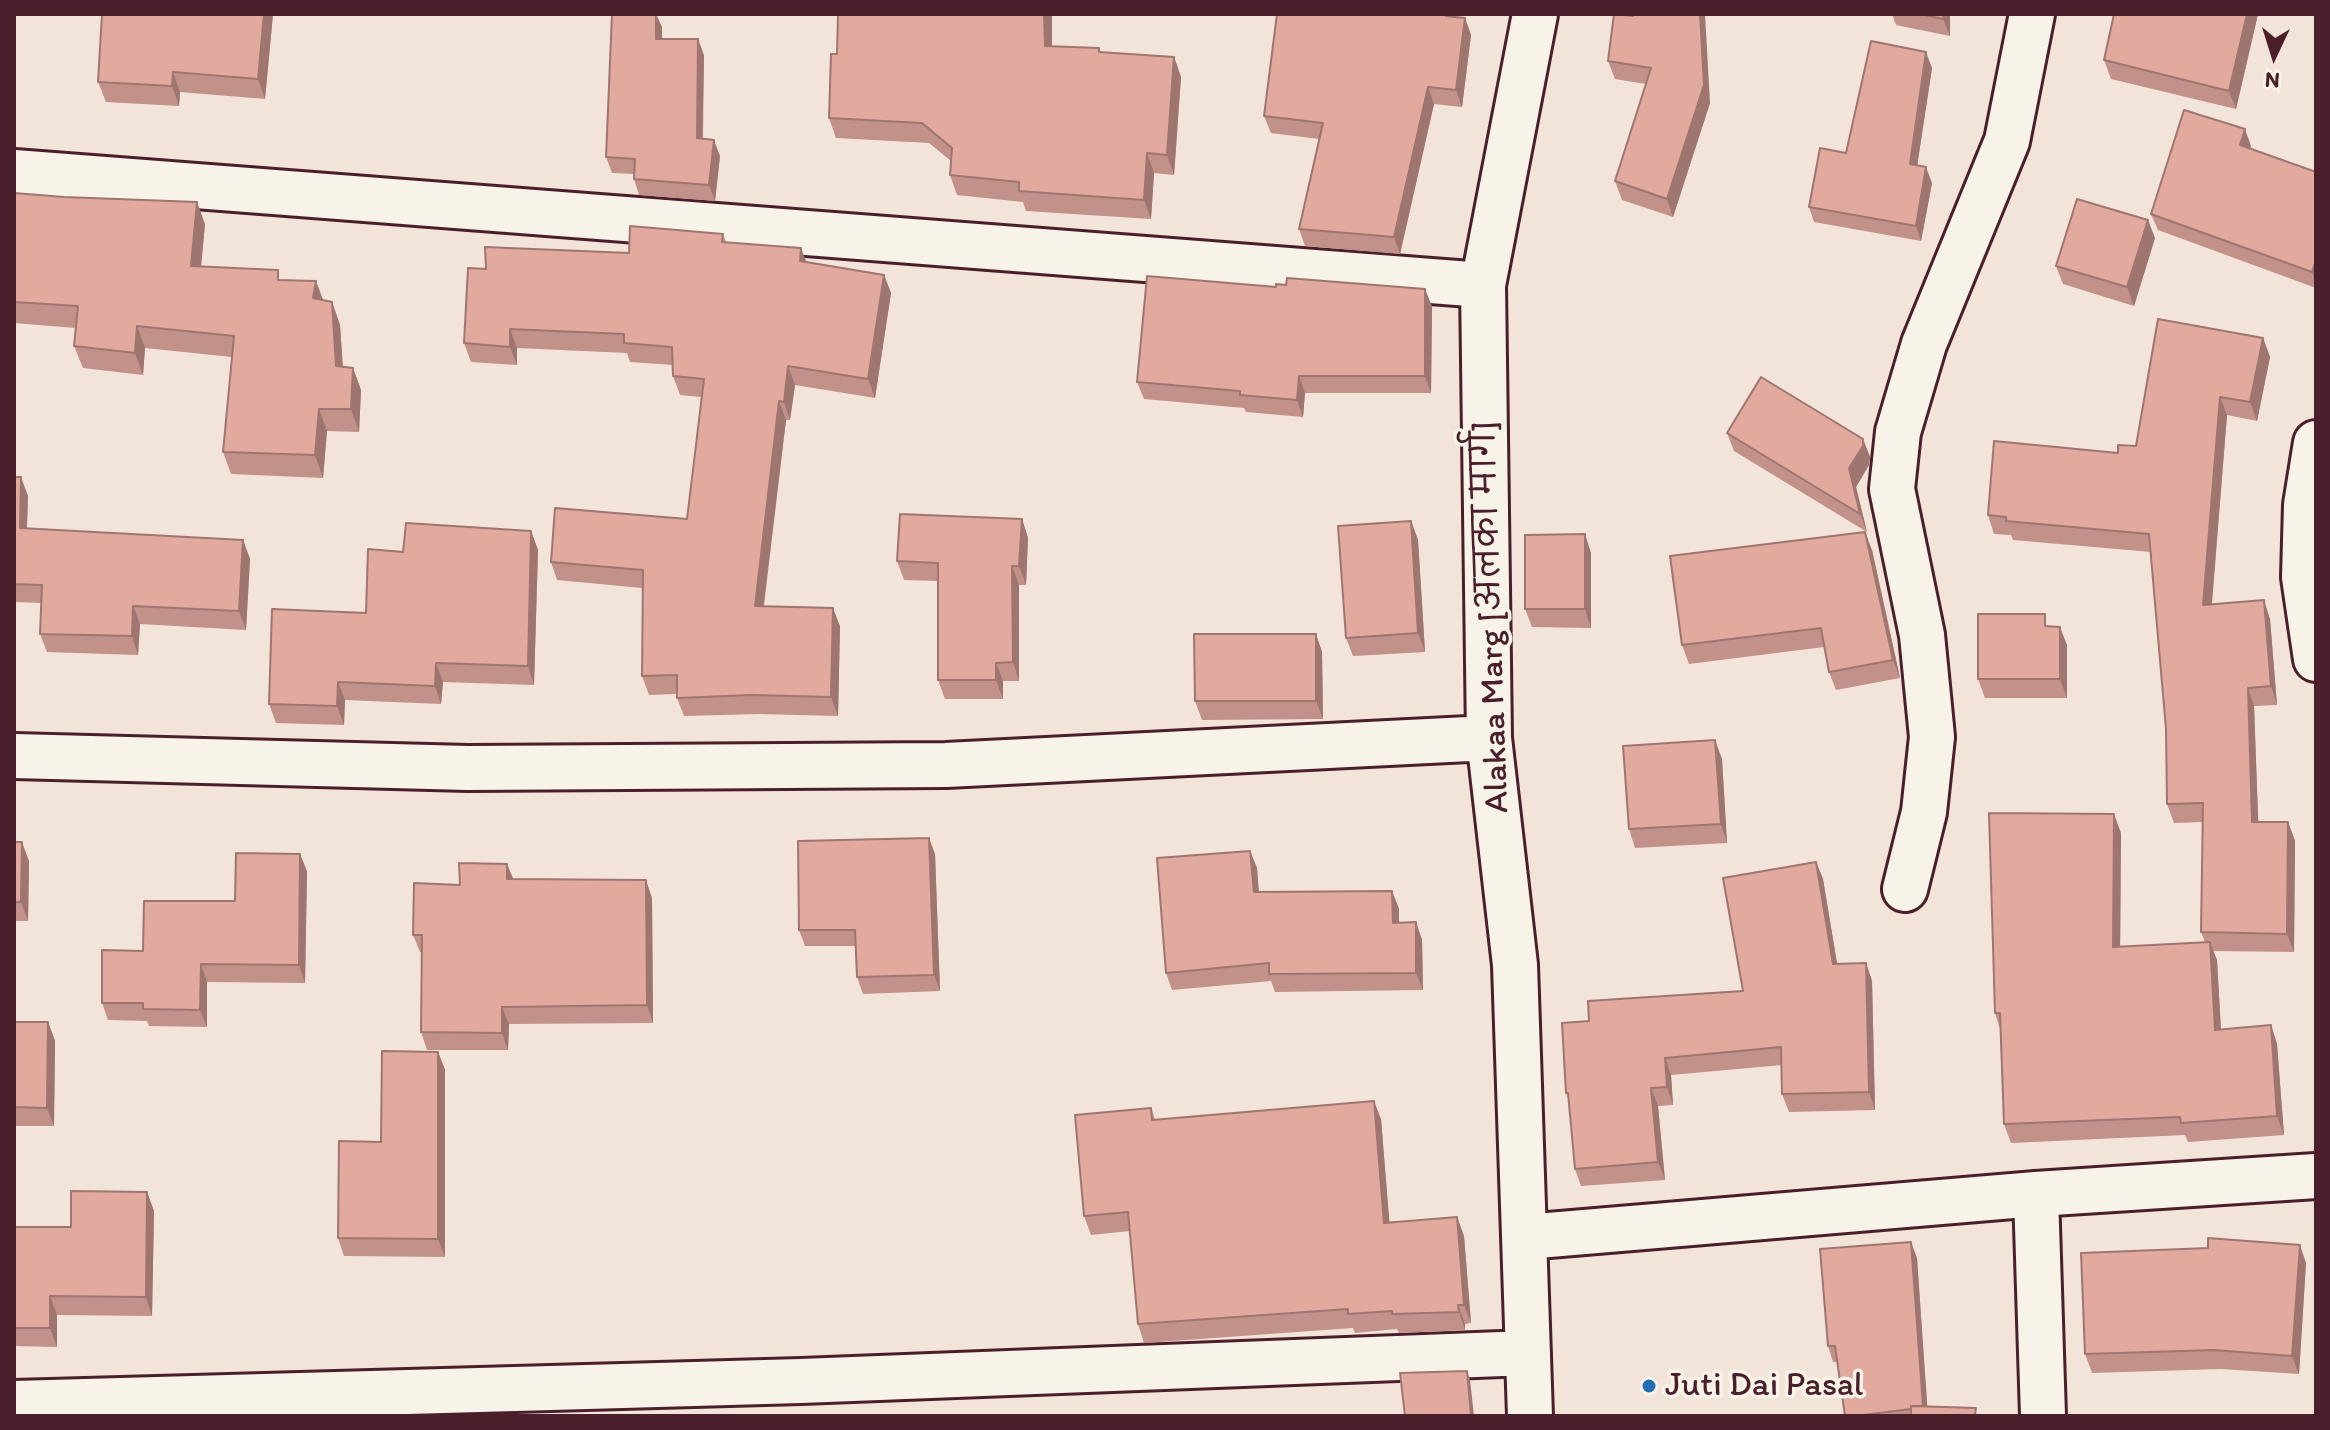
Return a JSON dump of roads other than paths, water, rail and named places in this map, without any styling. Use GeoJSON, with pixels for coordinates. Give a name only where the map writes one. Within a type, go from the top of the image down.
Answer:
{"type":"FeatureCollection","features":[{"type":"Feature","properties":{"kind":"street","name":"Alakaa Marg [अलका मार्ग]"},"geometry":{"type":"LineString","coordinates":[[1530,1416],[1515,965],[1489,738],[1483,285],[1535,14]]}},
{"type":"Feature","properties":{"kind":"street"},"geometry":{"type":"LineString","coordinates":[[1905,889],[1924,812],[1932,737],[1922,635],[1892,489],[1898,432],[1924,344],[2007,141],[2032,14]]}},
{"type":"Feature","properties":{"kind":"street"},"geometry":{"type":"LineString","coordinates":[[14,172],[1483,285]]}},
{"type":"Feature","properties":{"kind":"street"},"geometry":{"type":"LineString","coordinates":[[2316,443],[2306,505],[2304,577],[2316,659]]}},
{"type":"Feature","properties":{"kind":"street"},"geometry":{"type":"LineString","coordinates":[[14,756],[468,768],[930,765],[1489,738]]}},
{"type":"Feature","properties":{"kind":"street"},"geometry":{"type":"LineString","coordinates":[[1525,1237],[2036,1194],[2316,1176]]}},
{"type":"Feature","properties":{"kind":"street"},"geometry":{"type":"LineString","coordinates":[[2036,1194],[2043,1416]]}},
{"type":"Feature","properties":{"kind":"street"},"geometry":{"type":"LineString","coordinates":[[14,1403],[802,1399],[1528,1353]]}},
{"type":"Feature","properties":{"kind":"place","name":"Juti Dai Pasal"},"geometry":{"type":"Point","coordinates":[1649,1386]}}]}
